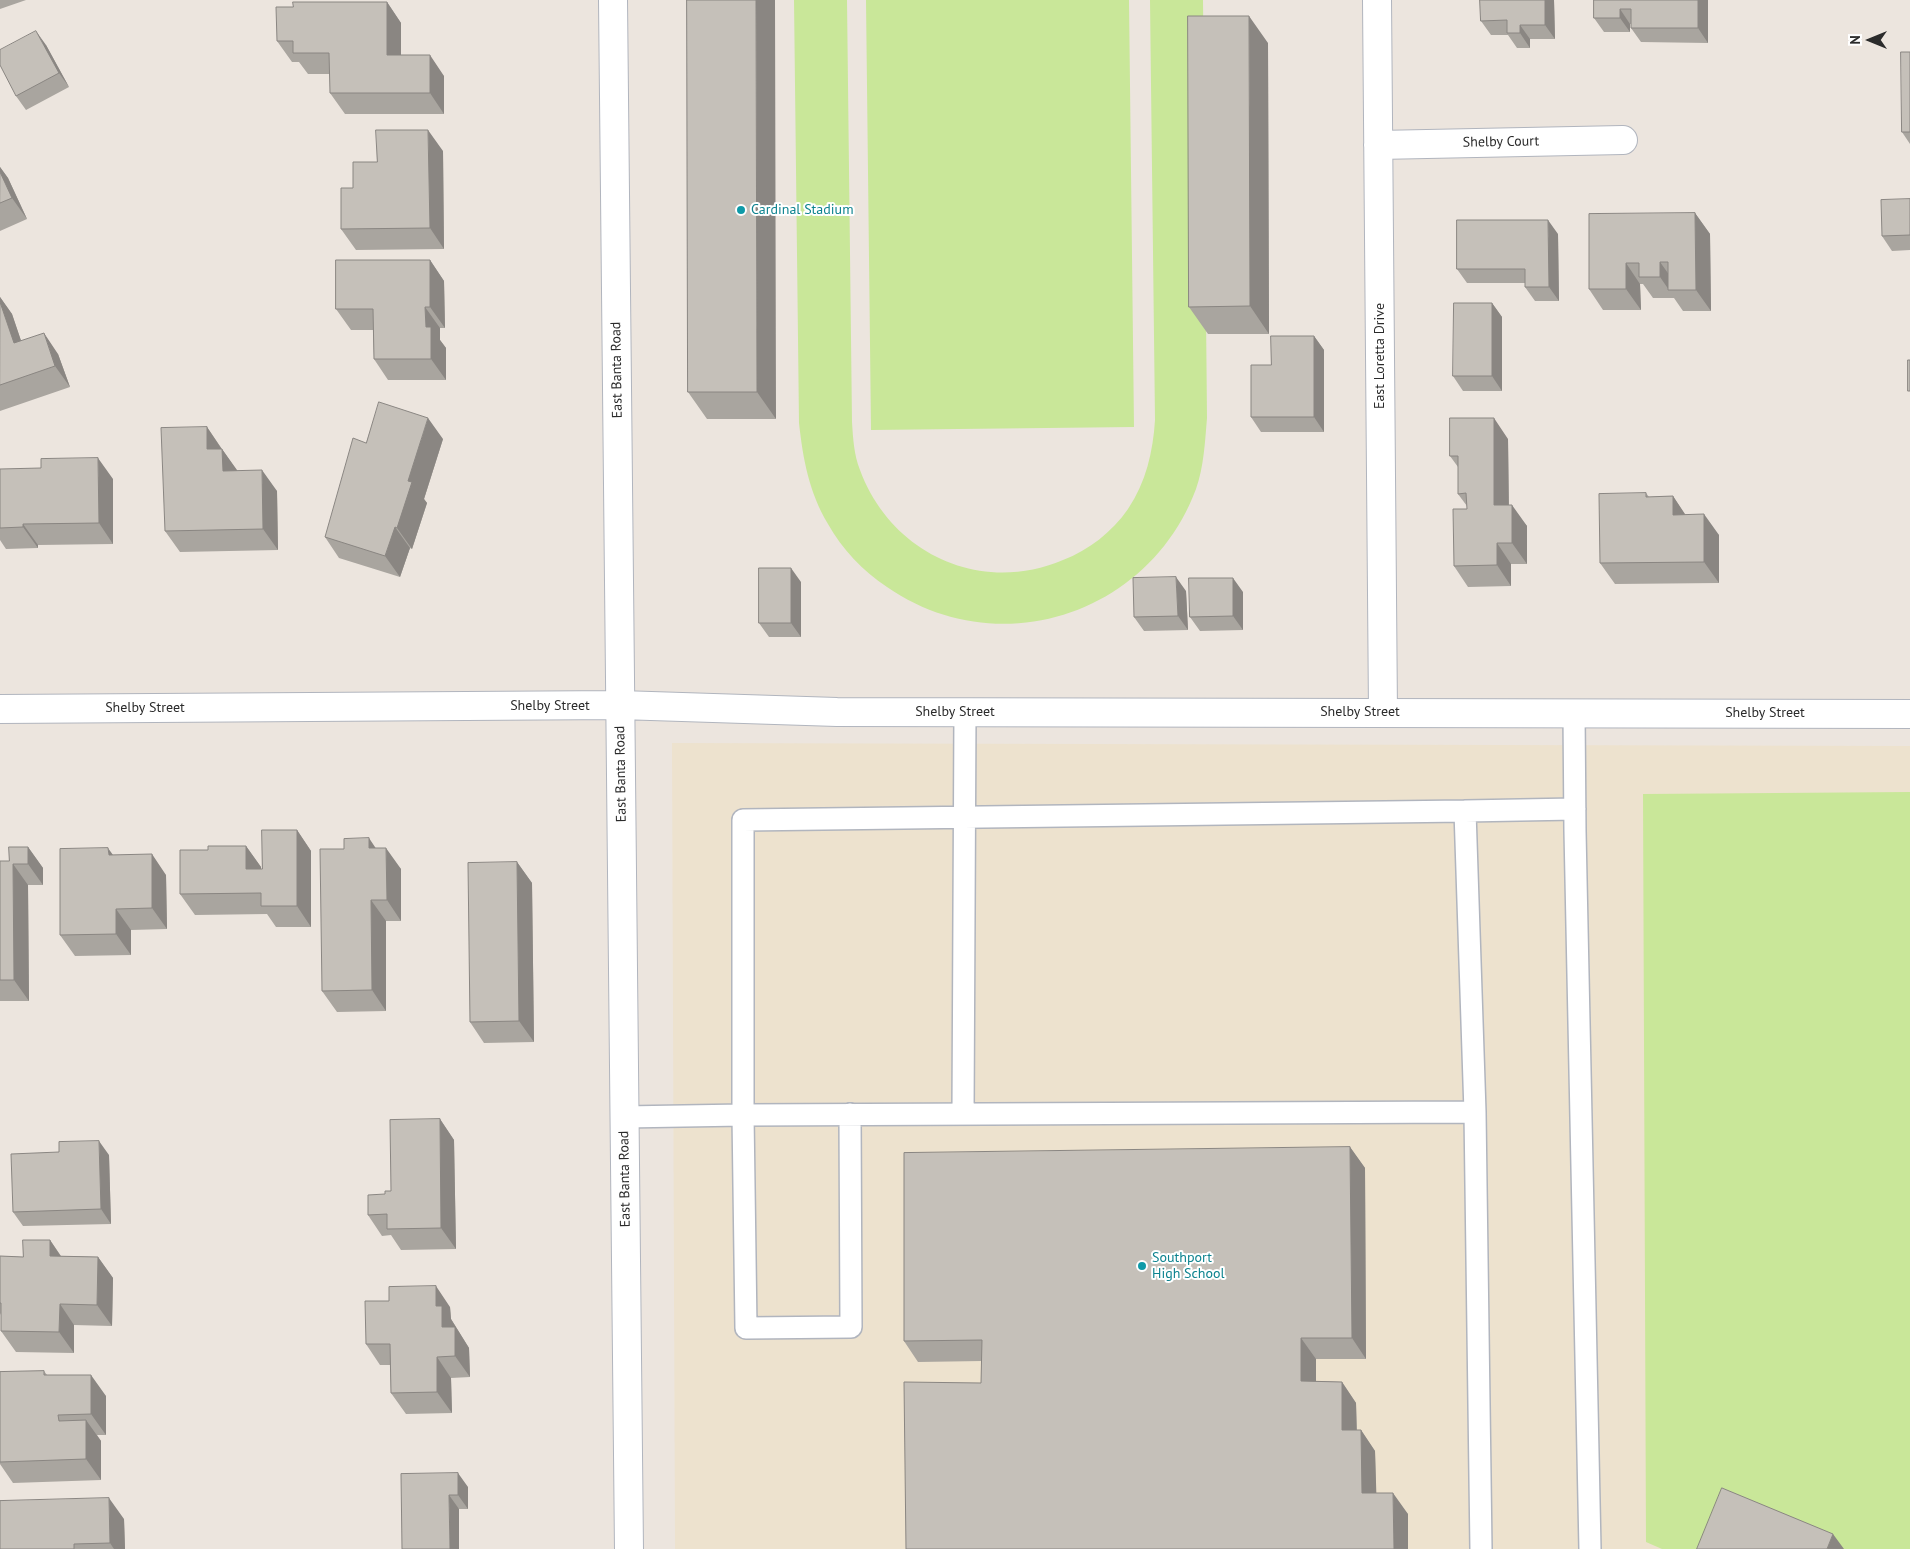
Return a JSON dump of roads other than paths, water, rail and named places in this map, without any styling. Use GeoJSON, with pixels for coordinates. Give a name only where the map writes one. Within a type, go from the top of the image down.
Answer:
{"type":"FeatureCollection","features":[{"type":"Feature","properties":{"kind":"street","name":"East Banta Road"},"geometry":{"type":"LineString","coordinates":[[613,0],[628,1549]]}},
{"type":"Feature","properties":{"kind":"street","name":"East Loretta Drive"},"geometry":{"type":"LineString","coordinates":[[1377,0],[1383,712]]}},
{"type":"Feature","properties":{"kind":"street","name":"Shelby Court"},"geometry":{"type":"LineString","coordinates":[[1378,144],[1623,140]]}},
{"type":"Feature","properties":{"kind":"street","name":"Shelby Street"},"geometry":{"type":"LineString","coordinates":[[0,709],[620,706],[837,712],[1910,714]]}},
{"type":"Feature","properties":{"kind":"lane"},"geometry":{"type":"LineString","coordinates":[[963,1114],[965,712]]}},
{"type":"Feature","properties":{"kind":"lane"},"geometry":{"type":"LineString","coordinates":[[1574,713],[1590,1549]]}},
{"type":"Feature","properties":{"kind":"lane"},"geometry":{"type":"LineString","coordinates":[[850,1114],[850,1327],[746,1328],[742,820],[1575,809]]}},
{"type":"Feature","properties":{"kind":"lane"},"geometry":{"type":"LineString","coordinates":[[1466,811],[1475,1112],[1481,1549]]}},
{"type":"Feature","properties":{"kind":"lane"},"geometry":{"type":"LineString","coordinates":[[624,1117],[850,1114],[1475,1112]]}},
{"type":"Feature","properties":{"kind":"place","name":"Cardinal Stadium"},"geometry":{"type":"Point","coordinates":[741,210]}},
{"type":"Feature","properties":{"kind":"place","name":"Southport High School"},"geometry":{"type":"Point","coordinates":[1142,1266]}}]}
